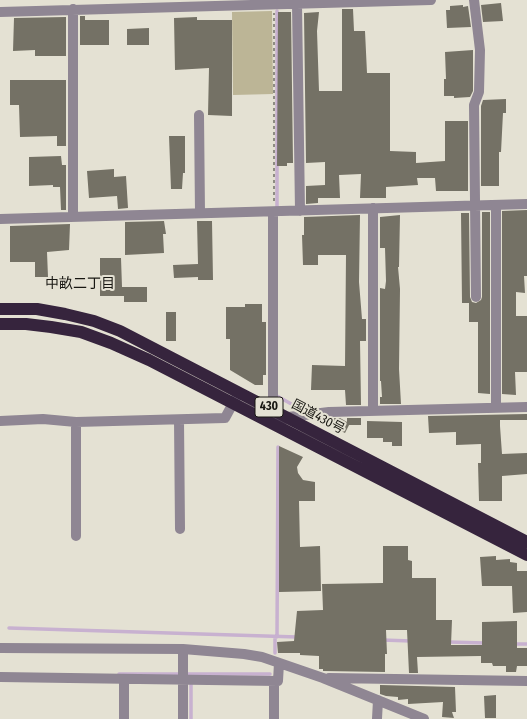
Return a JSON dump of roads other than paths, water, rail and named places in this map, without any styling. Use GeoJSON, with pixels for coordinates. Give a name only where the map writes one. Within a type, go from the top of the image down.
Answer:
{"type":"FeatureCollection","features":[{"type":"Feature","properties":{"kind":"highway","name":"国道430号"},"geometry":{"type":"LineString","coordinates":[[0,309],[37,309],[94,321],[149,346],[273,409],[527,542]]}},
{"type":"Feature","properties":{"kind":"highway","name":"国道430号"},"geometry":{"type":"LineString","coordinates":[[0,324],[26,324],[51,327],[96,338],[149,360],[527,555]]}},
{"type":"Feature","properties":{"kind":"street"},"geometry":{"type":"LineString","coordinates":[[0,12],[274,2],[297,4],[431,0]]}},
{"type":"Feature","properties":{"kind":"street"},"geometry":{"type":"LineString","coordinates":[[474,0],[480,50],[479,92],[474,104],[476,297]]}},
{"type":"Feature","properties":{"kind":"street"},"geometry":{"type":"LineString","coordinates":[[297,4],[300,211]]}},
{"type":"Feature","properties":{"kind":"street"},"geometry":{"type":"LineString","coordinates":[[74,9],[74,217]]}},
{"type":"Feature","properties":{"kind":"street"},"geometry":{"type":"LineString","coordinates":[[199,115],[200,213]]}},
{"type":"Feature","properties":{"kind":"street"},"geometry":{"type":"LineString","coordinates":[[0,219],[527,204]]}},
{"type":"Feature","properties":{"kind":"street"},"geometry":{"type":"LineString","coordinates":[[496,205],[496,408]]}},
{"type":"Feature","properties":{"kind":"street"},"geometry":{"type":"LineString","coordinates":[[373,208],[373,410]]}},
{"type":"Feature","properties":{"kind":"street"},"geometry":{"type":"LineString","coordinates":[[273,212],[272,423],[288,417],[304,414],[373,410],[527,407]]}},
{"type":"Feature","properties":{"kind":"street"},"geometry":{"type":"LineString","coordinates":[[0,421],[43,420],[76,422],[225,418],[239,392]]}},
{"type":"Feature","properties":{"kind":"street"},"geometry":{"type":"LineString","coordinates":[[179,420],[180,529]]}},
{"type":"Feature","properties":{"kind":"street"},"geometry":{"type":"LineString","coordinates":[[76,422],[76,536]]}},
{"type":"Feature","properties":{"kind":"street"},"geometry":{"type":"LineString","coordinates":[[0,648],[183,649],[262,657],[323,678],[424,719]]}},
{"type":"Feature","properties":{"kind":"street"},"geometry":{"type":"LineString","coordinates":[[183,649],[186,678],[184,719]]}},
{"type":"Feature","properties":{"kind":"street"},"geometry":{"type":"LineString","coordinates":[[0,677],[124,680],[186,678],[278,681],[279,663]]}},
{"type":"Feature","properties":{"kind":"street"},"geometry":{"type":"LineString","coordinates":[[323,678],[527,681]]}},
{"type":"Feature","properties":{"kind":"street"},"geometry":{"type":"LineString","coordinates":[[124,680],[124,719]]}},
{"type":"Feature","properties":{"kind":"street"},"geometry":{"type":"LineString","coordinates":[[274,681],[274,719]]}},
{"type":"Feature","properties":{"kind":"street"},"geometry":{"type":"LineString","coordinates":[[377,719],[378,700]]}},
{"type":"Feature","properties":{"kind":"waterway"},"geometry":{"type":"LineString","coordinates":[[277,11],[277,207]]}},
{"type":"Feature","properties":{"kind":"waterway"},"geometry":{"type":"LineString","coordinates":[[277,396],[295,406]]}},
{"type":"Feature","properties":{"kind":"waterway"},"geometry":{"type":"LineString","coordinates":[[277,637],[278,447]]}},
{"type":"Feature","properties":{"kind":"waterway"},"geometry":{"type":"LineString","coordinates":[[9,628],[297,637]]}},
{"type":"Feature","properties":{"kind":"waterway"},"geometry":{"type":"LineString","coordinates":[[275,637],[275,653]]}},
{"type":"Feature","properties":{"kind":"waterway"},"geometry":{"type":"LineString","coordinates":[[382,640],[411,641]]}},
{"type":"Feature","properties":{"kind":"waterway"},"geometry":{"type":"LineString","coordinates":[[448,642],[485,643]]}},
{"type":"Feature","properties":{"kind":"waterway"},"geometry":{"type":"LineString","coordinates":[[514,644],[527,644]]}},
{"type":"Feature","properties":{"kind":"waterway"},"geometry":{"type":"LineString","coordinates":[[119,674],[270,674]]}},
{"type":"Feature","properties":{"kind":"waterway"},"geometry":{"type":"LineString","coordinates":[[191,682],[191,719]]}},
{"type":"Feature","properties":{"kind":"district","name":"中畝二丁目"},"geometry":{"type":"Point","coordinates":[80,284]}}]}
